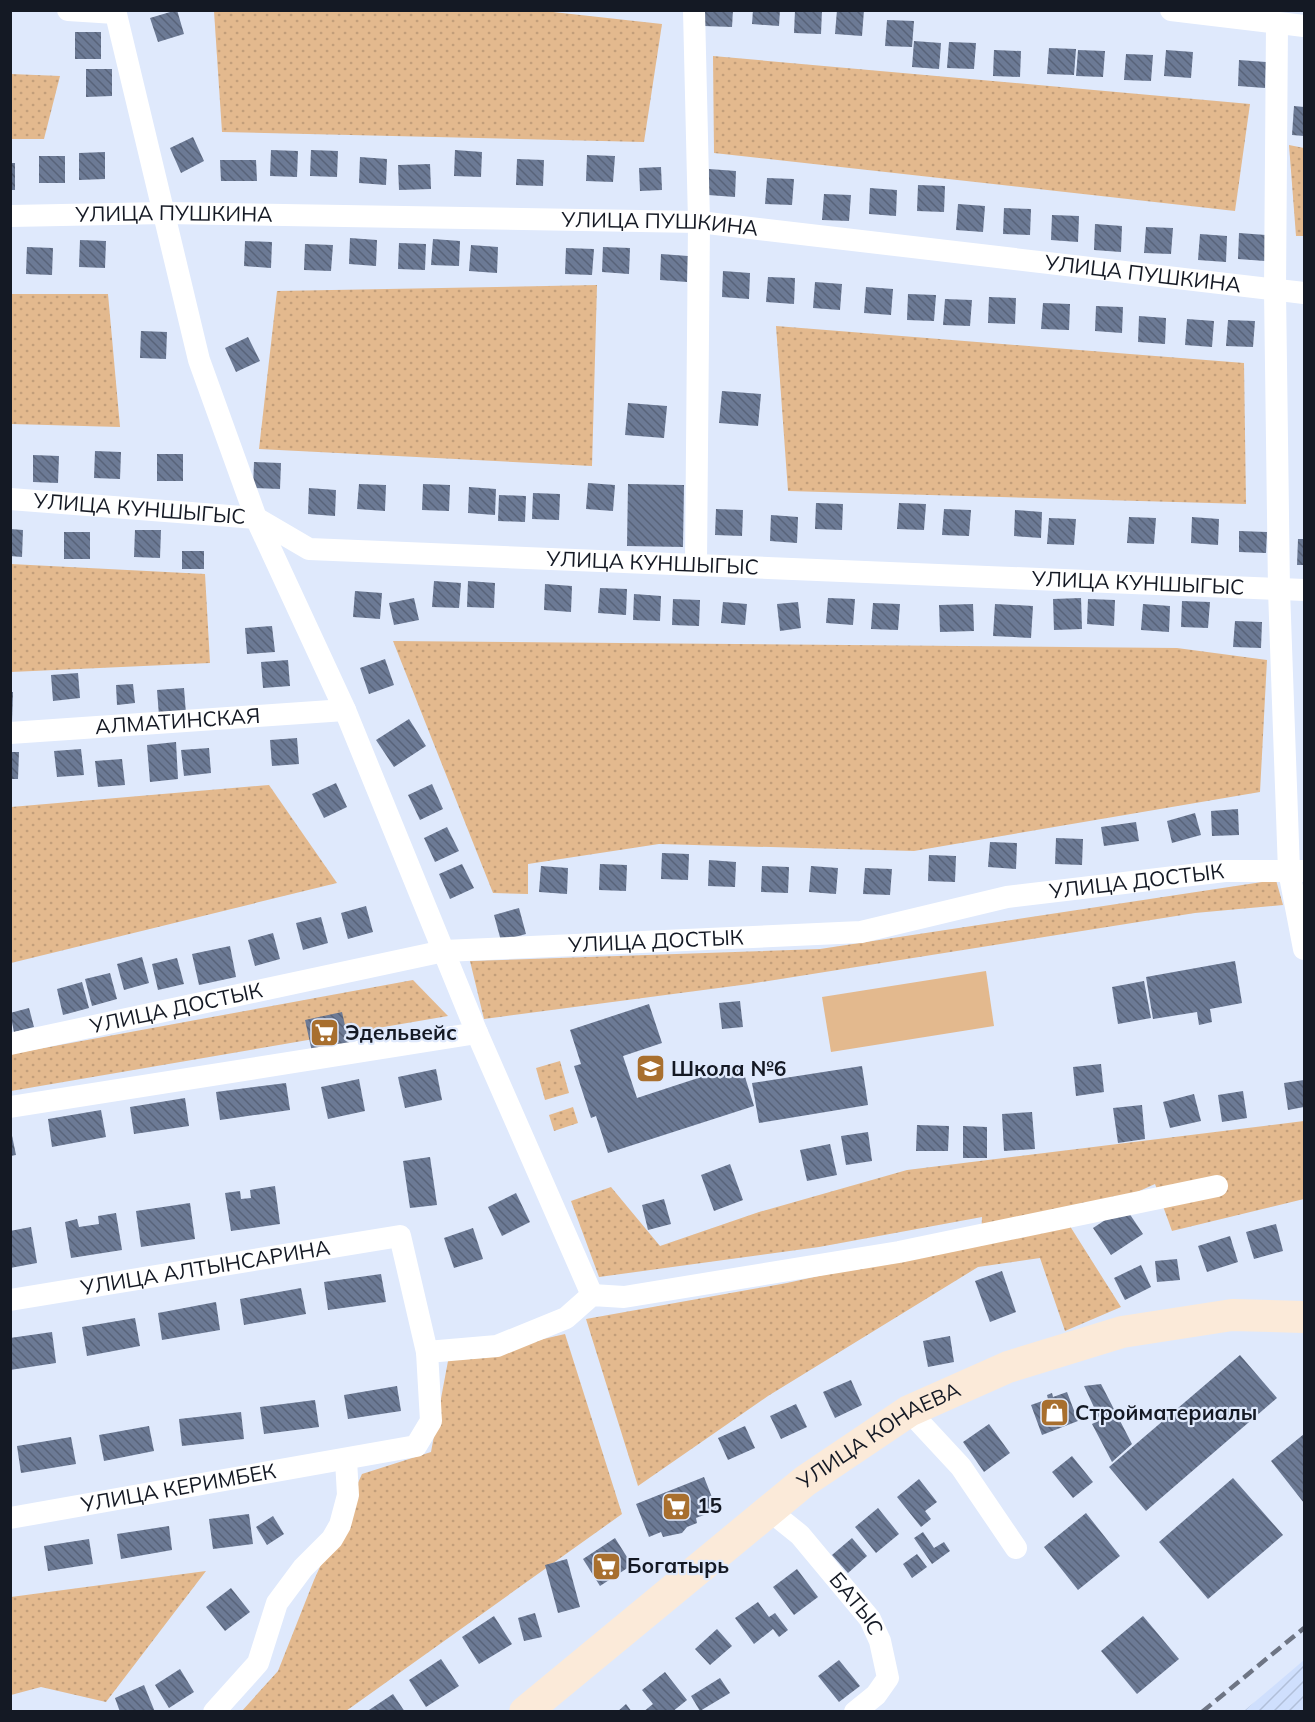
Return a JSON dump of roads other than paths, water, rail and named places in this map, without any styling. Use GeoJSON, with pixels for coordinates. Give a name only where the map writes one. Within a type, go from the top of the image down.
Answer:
{"type":"FeatureCollection","features":[{"type":"Feature","properties":{"kind":"main road","name":"УЛИЦА КОНАЕВА"},"geometry":{"type":"LineString","coordinates":[[525,1712],[804,1480],[909,1411],[1008,1367],[1122,1332],[1232,1315],[1305,1317]]}},
{"type":"Feature","properties":{"kind":"street"},"geometry":{"type":"LineString","coordinates":[[68,10],[115,12],[199,360],[256,518],[345,710],[477,1033],[592,1295]]}},
{"type":"Feature","properties":{"kind":"street"},"geometry":{"type":"LineString","coordinates":[[694,10],[699,222],[696,563]]}},
{"type":"Feature","properties":{"kind":"street"},"geometry":{"type":"LineString","coordinates":[[1171,10],[1305,26]]}},
{"type":"Feature","properties":{"kind":"street"},"geometry":{"type":"LineString","coordinates":[[1277,23],[1275,290],[1279,590],[1297,871],[1305,949]]}},
{"type":"Feature","properties":{"kind":"street","name":"УЛИЦА ПУШКИНА"},"geometry":{"type":"LineString","coordinates":[[10,216],[165,213],[699,222],[1305,293]]}},
{"type":"Feature","properties":{"kind":"street","name":"УЛИЦА КУНШЫГЫС"},"geometry":{"type":"LineString","coordinates":[[10,499],[256,518],[309,549],[696,563],[1305,590]]}},
{"type":"Feature","properties":{"kind":"street","name":"АЛМАТИНСКАЯ"},"geometry":{"type":"LineString","coordinates":[[10,733],[345,710]]}},
{"type":"Feature","properties":{"kind":"street","name":"УЛИЦА ДОСТЫК"},"geometry":{"type":"LineString","coordinates":[[10,1044],[444,951],[861,932],[1007,897],[1225,870],[1297,871]]}},
{"type":"Feature","properties":{"kind":"street"},"geometry":{"type":"LineString","coordinates":[[10,1107],[477,1033]]}},
{"type":"Feature","properties":{"kind":"street"},"geometry":{"type":"LineString","coordinates":[[427,1352],[497,1346],[566,1318],[592,1295],[624,1297],[898,1252],[1217,1186]]}},
{"type":"Feature","properties":{"kind":"street","name":"УЛИЦА АЛТЫНСАРИНА"},"geometry":{"type":"LineString","coordinates":[[10,1300],[400,1236]]}},
{"type":"Feature","properties":{"kind":"street","name":"УЛИЦА КЕРИМБЕК"},"geometry":{"type":"LineString","coordinates":[[10,1518],[416,1446],[430,1421],[427,1352],[400,1236]]}},
{"type":"Feature","properties":{"kind":"street"},"geometry":{"type":"LineString","coordinates":[[909,1411],[962,1467],[1016,1548]]}},
{"type":"Feature","properties":{"kind":"street"},"geometry":{"type":"LineString","coordinates":[[214,1712],[258,1663],[277,1603],[303,1568],[332,1539],[340,1525],[348,1495],[346,1460]]}},
{"type":"Feature","properties":{"kind":"street","name":"БАТЫС"},"geometry":{"type":"LineString","coordinates":[[769,1510],[800,1535],[870,1619],[880,1641],[888,1678],[876,1695],[855,1712]]}},
{"type":"Feature","properties":{"kind":"railway"},"geometry":{"type":"LineString","coordinates":[[1202,1712],[1304,1628]]}},
{"type":"Feature","properties":{"kind":"place","name":"Эдельвейс"},"geometry":{"type":"Point","coordinates":[324,1033]}},
{"type":"Feature","properties":{"kind":"place","name":"Школа №6"},"geometry":{"type":"Point","coordinates":[650,1069]}},
{"type":"Feature","properties":{"kind":"place","name":"Стройматериалы"},"geometry":{"type":"Point","coordinates":[1054,1413]}},
{"type":"Feature","properties":{"kind":"place","name":"15"},"geometry":{"type":"Point","coordinates":[676,1506]}},
{"type":"Feature","properties":{"kind":"place","name":"Богатырь"},"geometry":{"type":"Point","coordinates":[606,1566]}}]}
